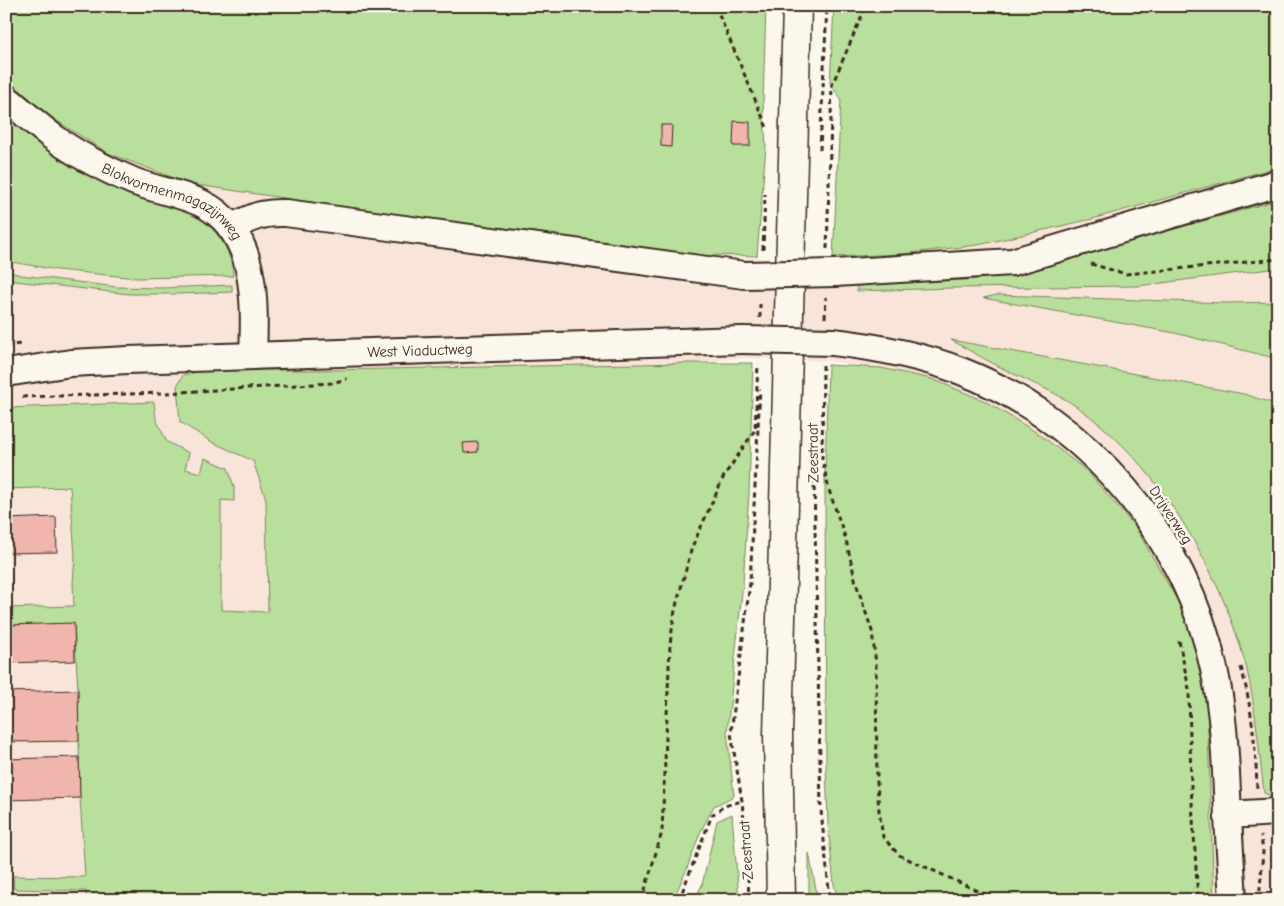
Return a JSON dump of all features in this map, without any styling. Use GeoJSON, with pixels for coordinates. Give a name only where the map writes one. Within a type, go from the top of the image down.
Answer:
{"type":"FeatureCollection","features":[{"type":"Feature","properties":{"kind":"main road","name":"Zeestraat"},"geometry":{"type":"LineString","coordinates":[[781,900],[778,735],[797,6]]}},
{"type":"Feature","properties":{"kind":"lane","name":"Blokvormenmagazijnweg"},"geometry":{"type":"LineString","coordinates":[[6,98],[52,137],[80,155],[135,182],[204,204],[221,216],[231,228],[244,251],[252,280],[253,356]]}},
{"type":"Feature","properties":{"kind":"lane"},"geometry":{"type":"LineString","coordinates":[[231,228],[258,214],[286,213],[752,285],[829,274],[1012,262],[1278,183]]}},
{"type":"Feature","properties":{"kind":"lane","name":"West Viaductweg"},"geometry":{"type":"LineString","coordinates":[[6,373],[71,363],[253,356],[755,330],[827,343]]}},
{"type":"Feature","properties":{"kind":"lane","name":"Drijverweg"},"geometry":{"type":"LineString","coordinates":[[827,343],[901,352],[961,370],[998,387],[1052,420],[1079,441],[1108,470],[1159,535],[1192,599],[1214,667],[1224,735],[1232,900]]}},
{"type":"Feature","properties":{"kind":"lane"},"geometry":{"type":"LineString","coordinates":[[1228,815],[1268,813]]}},
{"type":"Feature","properties":{"kind":"path"},"geometry":{"type":"LineString","coordinates":[[717,6],[717,10],[768,129],[767,139]]}},
{"type":"Feature","properties":{"kind":"path"},"geometry":{"type":"LineString","coordinates":[[820,154],[827,6]]}},
{"type":"Feature","properties":{"kind":"path"},"geometry":{"type":"LineString","coordinates":[[866,6],[832,85],[829,274],[822,459],[829,490],[846,540],[856,583],[872,630],[876,664],[877,783],[883,837],[899,855],[998,900]]}},
{"type":"Feature","properties":{"kind":"path"},"geometry":{"type":"LineString","coordinates":[[772,123],[772,132]]}},
{"type":"Feature","properties":{"kind":"path"},"geometry":{"type":"LineString","coordinates":[[762,255],[765,187]]}},
{"type":"Feature","properties":{"kind":"path"},"geometry":{"type":"LineString","coordinates":[[766,249],[769,191]]}},
{"type":"Feature","properties":{"kind":"path"},"geometry":{"type":"LineString","coordinates":[[1090,264],[1126,274],[1278,259]]}},
{"type":"Feature","properties":{"kind":"path"},"geometry":{"type":"LineString","coordinates":[[752,285],[755,330]]}},
{"type":"Feature","properties":{"kind":"path"},"geometry":{"type":"LineString","coordinates":[[755,330],[764,297]]}},
{"type":"Feature","properties":{"kind":"path","name":"Zeestraat"},"geometry":{"type":"LineString","coordinates":[[642,900],[662,832],[670,644],[675,610],[692,547],[724,476],[755,430],[759,363],[750,583],[731,733],[748,853],[749,900]]}},
{"type":"Feature","properties":{"kind":"path","name":"Zeestraat"},"geometry":{"type":"LineString","coordinates":[[813,430],[821,810],[830,900]]}},
{"type":"Feature","properties":{"kind":"path"},"geometry":{"type":"LineString","coordinates":[[1179,641],[1190,689],[1191,786],[1198,900]]}},
{"type":"Feature","properties":{"kind":"path"},"geometry":{"type":"LineString","coordinates":[[1239,660],[1246,686],[1255,748],[1268,813],[1259,900]]}},
{"type":"Feature","properties":{"kind":"path","name":"Zeestraat"},"geometry":{"type":"LineString","coordinates":[[679,900],[712,815],[724,806],[742,801]]}},
{"type":"Feature","properties":{"kind":"shaded area"},"geometry":{"type":"Polygon","coordinates":[[[6,50],[160,164],[745,258],[836,261],[864,249],[1278,134],[1278,900],[1188,900],[919,382],[833,361],[742,358],[612,372],[346,508],[196,900],[6,900],[6,50]]]}},
{"type":"Feature","properties":{"kind":"green space"},"geometry":{"type":"Polygon","coordinates":[[[6,6],[766,6],[763,103],[766,146],[757,256],[713,255],[683,260],[519,233],[190,184],[108,153],[54,119],[6,79],[6,6]]]}},
{"type":"Feature","properties":{"kind":"green space"},"geometry":{"type":"Polygon","coordinates":[[[834,6],[1278,6],[1278,167],[1092,219],[978,245],[902,254],[833,257],[841,99],[830,84],[834,6]]]}},
{"type":"Feature","properties":{"kind":"green space"},"geometry":{"type":"Polygon","coordinates":[[[6,117],[46,149],[90,176],[137,197],[194,215],[206,223],[217,234],[225,247],[231,261],[233,276],[137,278],[57,270],[6,261],[6,117]]]}},
{"type":"Feature","properties":{"kind":"green space"},"geometry":{"type":"Polygon","coordinates":[[[1278,200],[1278,268],[1138,286],[857,291],[857,284],[966,280],[1006,276],[1278,200]]]}},
{"type":"Feature","properties":{"kind":"green space"},"geometry":{"type":"Polygon","coordinates":[[[6,271],[21,275],[117,287],[162,288],[232,285],[232,292],[129,294],[6,280],[6,271]]]}},
{"type":"Feature","properties":{"kind":"green space"},"geometry":{"type":"Polygon","coordinates":[[[997,295],[1226,303],[1278,302],[1278,359],[1175,333],[983,298],[997,295]]]}},
{"type":"Feature","properties":{"kind":"green space"},"geometry":{"type":"Polygon","coordinates":[[[951,340],[1244,394],[1278,405],[1278,799],[1264,793],[1252,697],[1246,666],[1234,629],[1219,591],[1201,554],[1180,518],[1156,483],[1129,452],[1100,424],[1068,401],[951,340]]]}},
{"type":"Feature","properties":{"kind":"green space"},"geometry":{"type":"Polygon","coordinates":[[[753,363],[749,493],[743,583],[727,732],[734,796],[714,806],[700,833],[673,900],[86,900],[86,891],[14,889],[13,876],[85,877],[80,798],[78,690],[74,624],[6,625],[6,608],[74,606],[75,556],[70,487],[6,489],[6,408],[154,402],[156,419],[167,442],[189,453],[185,469],[201,473],[205,458],[228,468],[234,487],[234,501],[221,500],[221,610],[268,612],[266,499],[253,461],[212,442],[180,422],[177,386],[183,375],[207,370],[331,370],[753,363]]]}},
{"type":"Feature","properties":{"kind":"green space"},"geometry":{"type":"Polygon","coordinates":[[[828,365],[881,368],[932,379],[985,401],[1039,434],[1087,471],[1136,528],[1184,612],[1206,680],[1214,900],[838,900],[834,885],[828,825],[826,763],[825,474],[828,365]]]}},
{"type":"Feature","properties":{"kind":"green space"},"geometry":{"type":"Polygon","coordinates":[[[732,814],[739,900],[694,900],[702,885],[717,821],[732,814]]]}},
{"type":"Feature","properties":{"kind":"green space"},"geometry":{"type":"Polygon","coordinates":[[[809,853],[818,900],[809,900],[809,853]]]}},
{"type":"Feature","properties":{"kind":"building"},"geometry":{"type":"Polygon","coordinates":[[[734,121],[750,122],[750,146],[733,146],[734,121]]]}},
{"type":"Feature","properties":{"kind":"building"},"geometry":{"type":"Polygon","coordinates":[[[661,125],[672,125],[671,147],[661,146],[661,125]]]}},
{"type":"Feature","properties":{"kind":"building"},"geometry":{"type":"Polygon","coordinates":[[[478,442],[478,452],[464,453],[463,443],[478,442]]]}},
{"type":"Feature","properties":{"kind":"building"},"geometry":{"type":"Polygon","coordinates":[[[56,517],[57,552],[6,553],[6,519],[56,517]]]}},
{"type":"Feature","properties":{"kind":"building"},"geometry":{"type":"Polygon","coordinates":[[[74,623],[75,661],[6,663],[6,625],[74,623]]]}},
{"type":"Feature","properties":{"kind":"building"},"geometry":{"type":"Polygon","coordinates":[[[78,690],[79,741],[6,742],[6,692],[78,690]]]}},
{"type":"Feature","properties":{"kind":"building"},"geometry":{"type":"Polygon","coordinates":[[[79,757],[80,798],[6,800],[6,759],[79,757]]]}}]}
